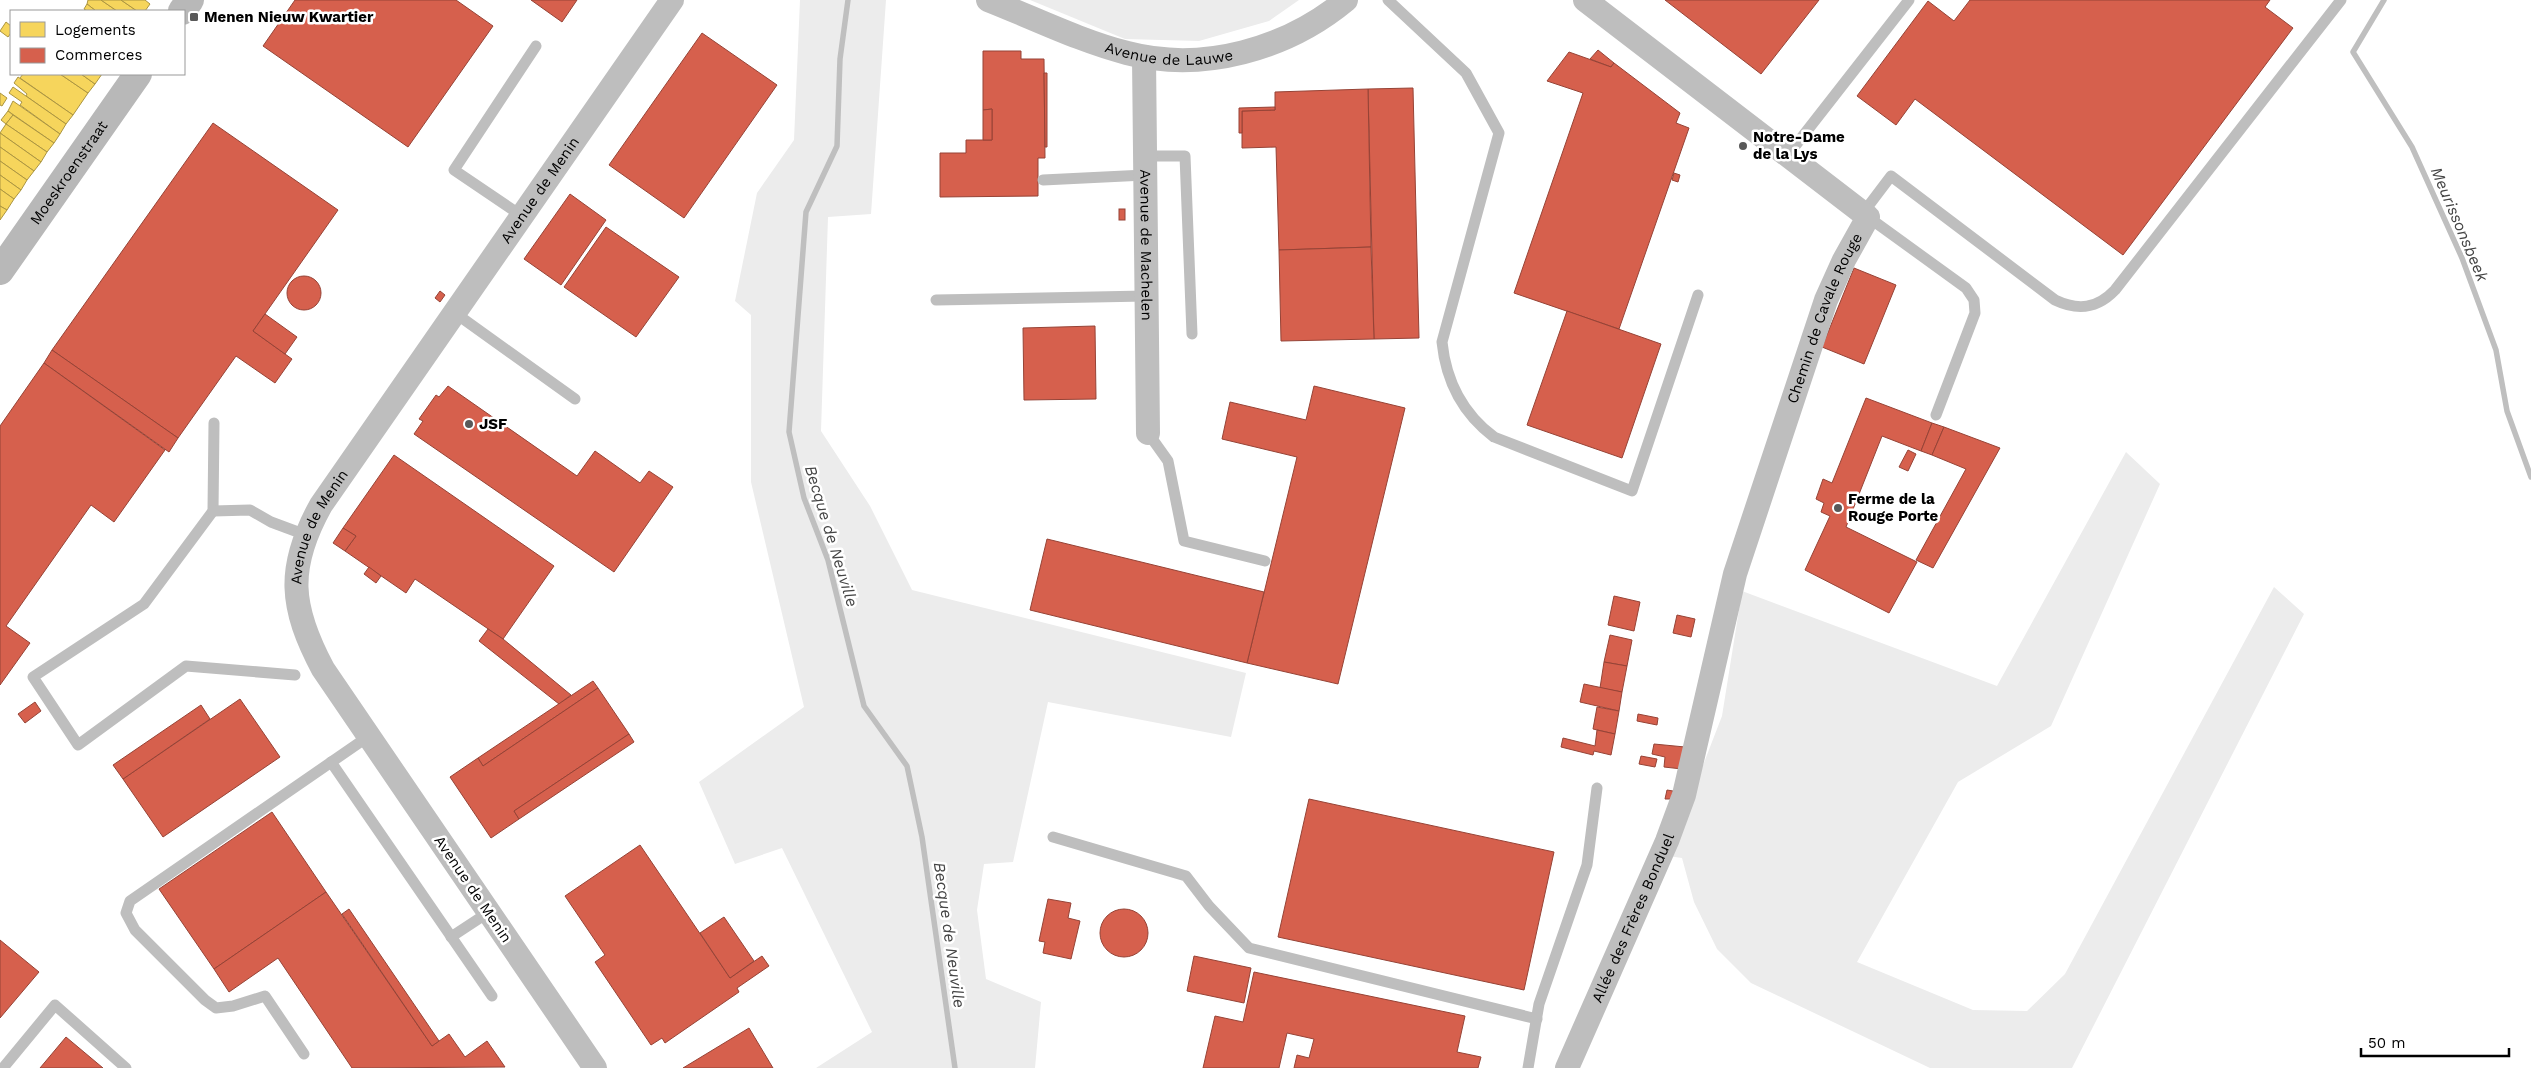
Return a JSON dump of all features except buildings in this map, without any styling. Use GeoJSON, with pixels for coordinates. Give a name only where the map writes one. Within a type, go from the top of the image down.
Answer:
{"type":"FeatureCollection","features":[{"type":"Feature","properties":{"kind":"main road","name":"Moeskroenstraat"},"geometry":{"type":"LineString","coordinates":[[0,271],[137,75]]}},
{"type":"Feature","properties":{"kind":"street","name":"Avenue de Menin"},"geometry":{"type":"LineString","coordinates":[[595,1068],[323,669],[300,617],[296,595],[297,570],[306,535],[321,505],[672,0]]}},
{"type":"Feature","properties":{"kind":"street","name":"Avenue de Lauwe"},"geometry":{"type":"LineString","coordinates":[[988,0],[1110,48],[1144,57],[1187,60],[1242,53],[1293,34],[1325,16],[1346,0]]}},
{"type":"Feature","properties":{"kind":"street","name":"Chemin de Cavale Rouge"},"geometry":{"type":"LineString","coordinates":[[1585,0],[1866,215],[1826,300],[1738,565],[1724,612],[1692,764]]}},
{"type":"Feature","properties":{"kind":"street","name":"Avenue de Machelen"},"geometry":{"type":"LineString","coordinates":[[1144,57],[1148,433]]}},
{"type":"Feature","properties":{"kind":"street","name":"Allée des Frères Bonduel"},"geometry":{"type":"LineString","coordinates":[[1567,1068],[1667,841],[1684,795],[1692,764]]}},
{"type":"Feature","properties":{"kind":"lane"},"geometry":{"type":"LineString","coordinates":[[1388,0],[1466,73],[1499,133],[1442,342],[1444,359],[1454,389],[1465,409],[1480,426],[1494,436],[1632,490],[1698,295]]}},
{"type":"Feature","properties":{"kind":"lane"},"geometry":{"type":"LineString","coordinates":[[1788,155],[1909,0]]}},
{"type":"Feature","properties":{"kind":"lane"},"geometry":{"type":"LineString","coordinates":[[1936,415],[1975,313],[1974,300],[1966,288],[1866,215],[1891,176],[2055,300],[2069,307],[2092,306],[2105,300],[2115,290],[2341,0]]}},
{"type":"Feature","properties":{"kind":"lane"},"geometry":{"type":"LineString","coordinates":[[522,216],[454,170],[536,46]]}},
{"type":"Feature","properties":{"kind":"lane"},"geometry":{"type":"LineString","coordinates":[[1043,180],[1145,166],[1185,156],[1192,334]]}},
{"type":"Feature","properties":{"kind":"lane"},"geometry":{"type":"LineString","coordinates":[[936,300],[1146,296]]}},
{"type":"Feature","properties":{"kind":"lane"},"geometry":{"type":"LineString","coordinates":[[455,312],[575,398]]}},
{"type":"Feature","properties":{"kind":"lane"},"geometry":{"type":"LineString","coordinates":[[214,423],[213,511],[144,604],[33,677],[78,745],[186,666],[295,675]]}},
{"type":"Feature","properties":{"kind":"lane"},"geometry":{"type":"LineString","coordinates":[[1148,433],[1168,461],[1184,541],[1265,560]]}},
{"type":"Feature","properties":{"kind":"lane"},"geometry":{"type":"LineString","coordinates":[[213,511],[250,510],[271,522],[306,535]]}},
{"type":"Feature","properties":{"kind":"lane"},"geometry":{"type":"LineString","coordinates":[[304,1054],[265,996],[233,1006],[216,1008],[205,1000],[135,930],[126,913],[130,901],[369,736]]}},
{"type":"Feature","properties":{"kind":"lane"},"geometry":{"type":"LineString","coordinates":[[331,762],[492,996]]}},
{"type":"Feature","properties":{"kind":"lane"},"geometry":{"type":"LineString","coordinates":[[1528,1068],[1539,1004],[1587,866],[1597,788]]}},
{"type":"Feature","properties":{"kind":"lane"},"geometry":{"type":"LineString","coordinates":[[1053,837],[1186,876],[1209,906],[1249,948],[1537,1019]]}},
{"type":"Feature","properties":{"kind":"lane"},"geometry":{"type":"LineString","coordinates":[[451,937],[489,912]]}},
{"type":"Feature","properties":{"kind":"lane"},"geometry":{"type":"LineString","coordinates":[[3,1068],[55,1005],[126,1068]]}},
{"type":"Feature","properties":{"kind":"shaded area"},"geometry":{"type":"Polygon","coordinates":[[[800,0],[886,0],[871,214],[828,217],[821,431],[870,506],[912,590],[1246,673],[1231,737],[1048,702],[1013,862],[984,864],[977,910],[986,979],[1041,1002],[1035,1068],[816,1068],[872,1032],[782,848],[735,864],[699,782],[804,707],[751,482],[751,315],[735,301],[757,193],[794,140],[800,0]]]}},
{"type":"Feature","properties":{"kind":"shaded area"},"geometry":{"type":"Polygon","coordinates":[[[1030,0],[1299,0],[1269,21],[1199,41],[1125,39],[1030,0]]]}},
{"type":"Feature","properties":{"kind":"shaded area"},"geometry":{"type":"Polygon","coordinates":[[[2126,452],[2160,484],[2051,726],[1958,782],[1857,962],[1973,1010],[2027,1011],[2065,974],[2274,587],[2304,614],[2072,1068],[1930,1068],[1751,983],[1717,949],[1694,902],[1682,858],[1668,856],[1722,716],[1742,591],[1997,686],[2126,452]]]}},
{"type":"Feature","properties":{"kind":"waterway","name":"Becque de Neuville"},"geometry":{"type":"LineString","coordinates":[[848,0],[840,59],[837,146],[806,212],[789,432],[804,498],[828,560],[864,706],[907,766],[922,837],[955,1068]]}},
{"type":"Feature","properties":{"kind":"waterway","name":"Meurissonsbeek"},"geometry":{"type":"LineString","coordinates":[[2384,0],[2353,52],[2412,147],[2462,258],[2496,350],[2507,411],[2531,477]]}},
{"type":"Feature","properties":{"kind":"place","name":"Menen Nieuw Kwartier"},"geometry":{"type":"Point","coordinates":[194,17]}},
{"type":"Feature","properties":{"kind":"place","name":"Notre-Dame de la Lys"},"geometry":{"type":"Point","coordinates":[1743,146]}},
{"type":"Feature","properties":{"kind":"place","name":"JSF"},"geometry":{"type":"Point","coordinates":[469,424]}},
{"type":"Feature","properties":{"kind":"place","name":"Ferme de la Rouge Porte"},"geometry":{"type":"Point","coordinates":[1838,508]}}]}
